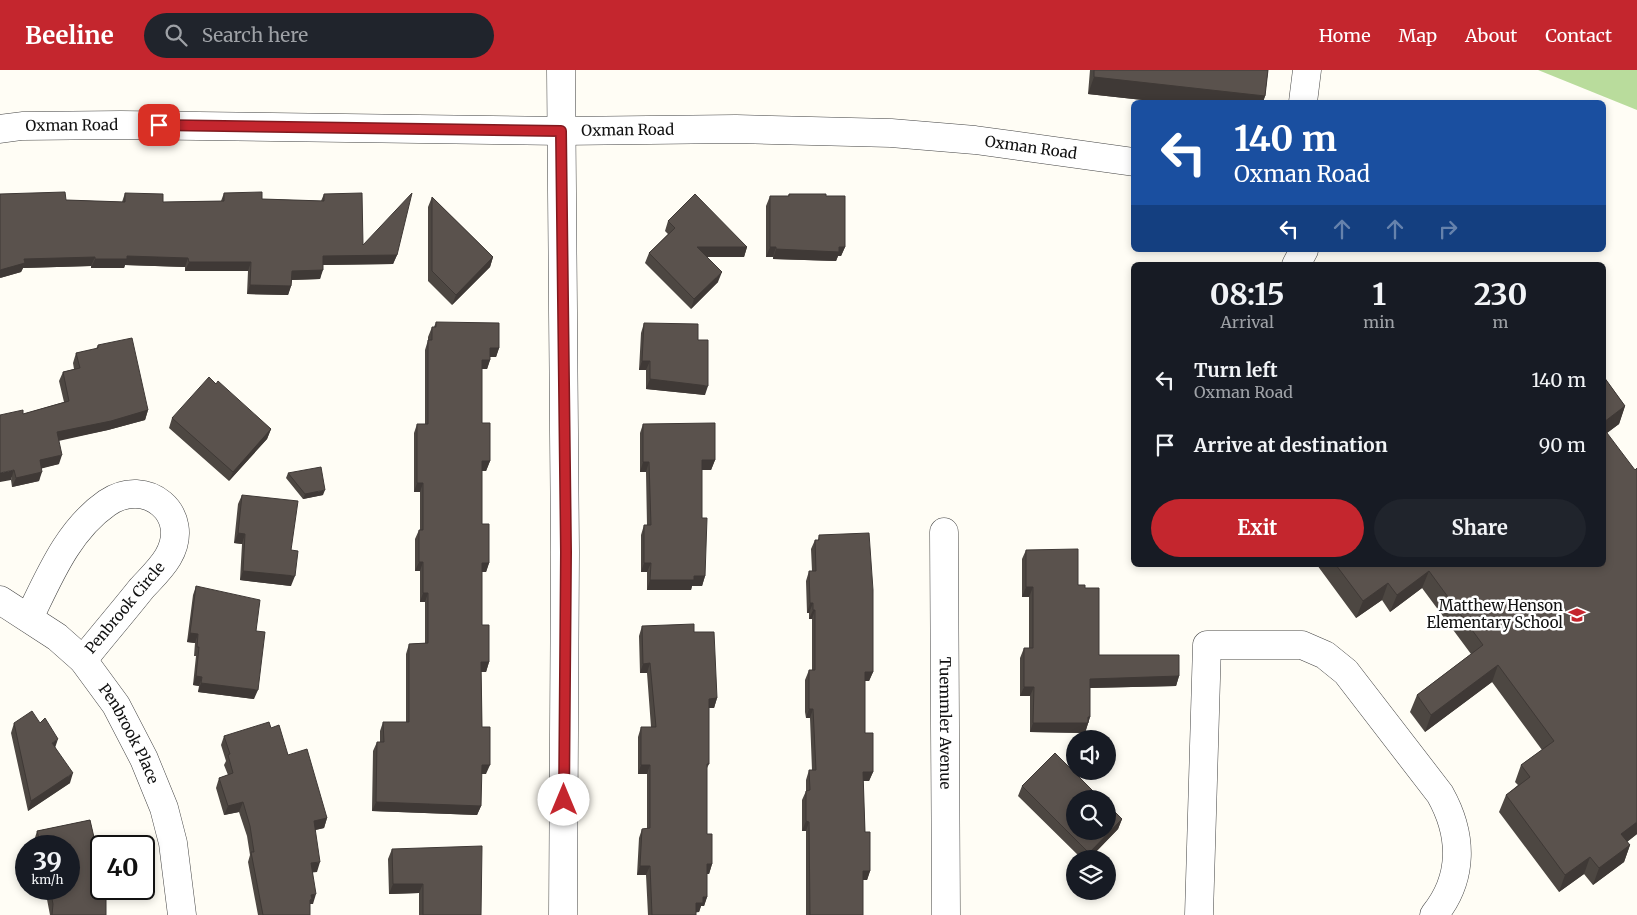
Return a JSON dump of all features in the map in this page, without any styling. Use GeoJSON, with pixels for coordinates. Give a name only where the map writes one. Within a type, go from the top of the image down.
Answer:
{"type":"FeatureCollection","features":[{"type":"Feature","properties":{"kind":"street"},"geometry":{"type":"LineString","coordinates":[[561,70],[566,552],[563,915]]}},
{"type":"Feature","properties":{"kind":"street"},"geometry":{"type":"LineString","coordinates":[[1304,100],[1307,70]]}},
{"type":"Feature","properties":{"kind":"street","name":"Oxman Road"},"geometry":{"type":"LineString","coordinates":[[0,129],[22,126],[121,125],[561,131],[736,129],[891,132],[975,140],[1131,162]]}},
{"type":"Feature","properties":{"kind":"street","name":"Penbrook Circle"},"geometry":{"type":"LineString","coordinates":[[29,618],[60,555],[90,518],[120,496],[140,494],[159,500],[172,515],[175,535],[168,557],[82,660]]}},
{"type":"Feature","properties":{"kind":"street","name":"Tuemmler Avenue"},"geometry":{"type":"LineString","coordinates":[[944,532],[946,915]]}},
{"type":"Feature","properties":{"kind":"street","name":"Penbrook Place"},"geometry":{"type":"LineString","coordinates":[[0,600],[57,638],[82,660],[116,705],[132,734],[164,808],[173,843],[182,915]]}},
{"type":"Feature","properties":{"kind":"street"},"geometry":{"type":"LineString","coordinates":[[1199,915],[1207,645],[1302,645],[1325,654],[1346,672],[1440,794],[1447,807],[1456,840],[1454,878],[1450,891],[1434,915]]}},
{"type":"Feature","properties":{"kind":"green space"},"geometry":{"type":"Polygon","coordinates":[[[1538,70],[1637,70],[1637,110],[1538,70]]]}},
{"type":"Feature","properties":{"kind":"building"},"geometry":{"type":"Polygon","coordinates":[[[1094,70],[1268,70],[1265,96],[1094,77],[1094,70]]]}},
{"type":"Feature","properties":{"kind":"building"},"geometry":{"type":"Polygon","coordinates":[[[65,192],[66,200],[125,202],[125,193],[163,194],[163,202],[224,201],[224,193],[262,192],[262,199],[324,201],[324,194],[362,193],[363,245],[412,193],[397,255],[323,256],[323,270],[292,271],[291,286],[250,285],[251,262],[189,262],[188,258],[127,256],[127,259],[95,259],[95,257],[24,259],[25,263],[0,270],[0,194],[65,192]]]}},
{"type":"Feature","properties":{"kind":"building"},"geometry":{"type":"Polygon","coordinates":[[[695,194],[747,247],[697,247],[722,272],[694,299],[649,253],[675,228],[668,221],[695,194]]]}},
{"type":"Feature","properties":{"kind":"building"},"geometry":{"type":"Polygon","coordinates":[[[789,194],[845,196],[845,247],[839,247],[839,252],[776,249],[776,247],[770,247],[770,196],[789,196],[789,194]]]}},
{"type":"Feature","properties":{"kind":"building"},"geometry":{"type":"Polygon","coordinates":[[[432,197],[493,257],[456,295],[432,271],[432,197]]]}},
{"type":"Feature","properties":{"kind":"building"},"geometry":{"type":"Polygon","coordinates":[[[436,322],[499,323],[499,348],[490,348],[490,360],[482,360],[482,423],[490,423],[490,461],[482,461],[482,524],[489,524],[489,563],[482,563],[482,625],[489,625],[489,662],[481,662],[482,727],[490,727],[490,765],[482,765],[481,806],[376,802],[377,742],[384,742],[383,722],[409,722],[409,644],[428,643],[428,593],[423,593],[423,562],[419,562],[419,530],[423,530],[423,483],[417,483],[417,424],[428,424],[428,340],[432,340],[432,327],[436,327],[436,322]]]}},
{"type":"Feature","properties":{"kind":"building"},"geometry":{"type":"Polygon","coordinates":[[[644,323],[698,324],[698,340],[708,340],[708,386],[650,379],[650,361],[642,361],[644,323]]]}},
{"type":"Feature","properties":{"kind":"building"},"geometry":{"type":"Polygon","coordinates":[[[132,338],[148,410],[111,421],[57,432],[62,455],[40,460],[42,472],[16,478],[14,470],[0,473],[0,415],[23,410],[23,414],[69,401],[63,372],[80,368],[76,353],[98,348],[98,345],[132,338]]]}},
{"type":"Feature","properties":{"kind":"building"},"geometry":{"type":"Polygon","coordinates":[[[209,377],[216,384],[218,381],[271,429],[233,472],[172,418],[209,377]]]}},
{"type":"Feature","properties":{"kind":"building"},"geometry":{"type":"Polygon","coordinates":[[[1606,380],[1625,406],[1606,420],[1606,380]]]}},
{"type":"Feature","properties":{"kind":"building"},"geometry":{"type":"Polygon","coordinates":[[[715,423],[715,460],[702,460],[702,518],[707,518],[705,576],[694,576],[694,580],[650,580],[651,563],[644,563],[644,525],[651,525],[649,462],[643,462],[643,424],[715,423]]]}},
{"type":"Feature","properties":{"kind":"building"},"geometry":{"type":"Polygon","coordinates":[[[1606,432],[1635,470],[1637,468],[1637,822],[1621,834],[1630,845],[1599,868],[1590,857],[1565,875],[1506,795],[1530,777],[1521,765],[1554,741],[1498,665],[1431,715],[1417,695],[1483,645],[1429,571],[1397,595],[1388,583],[1363,601],[1338,567],[1606,567],[1606,432]]]}},
{"type":"Feature","properties":{"kind":"building"},"geometry":{"type":"Polygon","coordinates":[[[321,467],[325,490],[305,494],[288,473],[321,467]]]}},
{"type":"Feature","properties":{"kind":"building"},"geometry":{"type":"Polygon","coordinates":[[[242,495],[298,501],[291,550],[298,551],[295,576],[243,571],[245,534],[238,533],[242,495]]]}},
{"type":"Feature","properties":{"kind":"building"},"geometry":{"type":"Polygon","coordinates":[[[869,533],[873,590],[873,672],[865,672],[865,733],[873,733],[873,772],[863,772],[865,832],[870,832],[870,871],[863,871],[863,915],[810,915],[809,822],[806,821],[806,791],[810,790],[809,770],[816,770],[813,709],[809,709],[809,670],[815,670],[815,610],[813,610],[813,603],[810,603],[809,571],[816,571],[815,540],[819,540],[819,535],[869,533]]]}},
{"type":"Feature","properties":{"kind":"building"},"geometry":{"type":"Polygon","coordinates":[[[1078,549],[1078,585],[1085,585],[1085,588],[1099,588],[1099,655],[1179,655],[1179,676],[1090,679],[1090,717],[1088,717],[1088,723],[1033,723],[1034,687],[1024,687],[1024,648],[1033,648],[1033,587],[1026,587],[1026,550],[1078,549]]]}},
{"type":"Feature","properties":{"kind":"building"},"geometry":{"type":"Polygon","coordinates":[[[196,586],[260,600],[256,631],[265,632],[258,690],[201,683],[202,677],[196,676],[199,647],[197,647],[198,634],[190,633],[196,586]]]}},
{"type":"Feature","properties":{"kind":"building"},"geometry":{"type":"Polygon","coordinates":[[[694,624],[694,632],[714,632],[717,698],[709,699],[709,764],[707,764],[707,834],[712,834],[712,864],[707,864],[707,897],[703,897],[703,903],[696,903],[696,915],[652,915],[650,866],[640,866],[642,829],[650,828],[650,765],[641,765],[641,727],[656,727],[650,663],[643,664],[642,626],[694,624]]]}},
{"type":"Feature","properties":{"kind":"building"},"geometry":{"type":"Polygon","coordinates":[[[32,711],[40,723],[45,718],[58,739],[52,743],[73,773],[31,801],[14,723],[32,711]]]}},
{"type":"Feature","properties":{"kind":"building"},"geometry":{"type":"Polygon","coordinates":[[[269,722],[271,728],[279,725],[288,755],[307,749],[327,818],[314,821],[320,862],[311,863],[316,894],[311,895],[310,915],[263,915],[251,852],[254,852],[250,826],[243,802],[228,806],[219,778],[233,773],[228,755],[230,754],[224,736],[269,722]]]}},
{"type":"Feature","properties":{"kind":"building"},"geometry":{"type":"Polygon","coordinates":[[[1055,753],[1066,764],[1066,780],[1082,780],[1092,790],[1066,790],[1066,830],[1022,786],[1055,753]]]}},
{"type":"Feature","properties":{"kind":"building"},"geometry":{"type":"Polygon","coordinates":[[[1116,813],[1122,819],[1116,825],[1116,813]]]}},
{"type":"Feature","properties":{"kind":"building"},"geometry":{"type":"Polygon","coordinates":[[[90,820],[93,835],[90,835],[90,900],[106,900],[106,915],[52,915],[52,900],[80,900],[80,835],[38,835],[37,831],[90,820]]]}},
{"type":"Feature","properties":{"kind":"building"},"geometry":{"type":"Polygon","coordinates":[[[1076,840],[1102,840],[1092,850],[1086,850],[1076,840]]]}},
{"type":"Feature","properties":{"kind":"building"},"geometry":{"type":"Polygon","coordinates":[[[482,846],[481,915],[423,915],[423,884],[393,884],[392,849],[482,846]]]}},
{"type":"Feature","properties":{"kind":"place","name":"Matthew Henson Elementary School"},"geometry":{"type":"Point","coordinates":[1577,615]}},
{"type":"Feature","properties":{"kind":"route"},"geometry":{"type":"LineString","coordinates":[[159,125],[561,131],[566,552],[564,800]]}}]}
